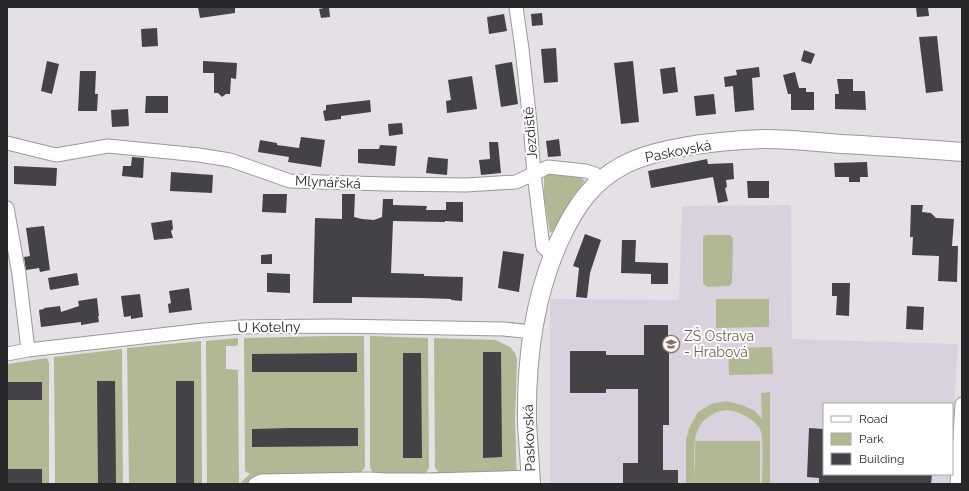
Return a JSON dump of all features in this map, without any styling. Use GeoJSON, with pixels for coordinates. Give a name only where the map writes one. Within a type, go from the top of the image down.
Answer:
{"type":"FeatureCollection","features":[{"type":"Feature","properties":{"kind":"main road","name":"Paskovská"},"geometry":{"type":"LineString","coordinates":[[531,480],[527,424],[529,360],[543,283],[552,255],[566,227],[587,193],[602,179],[623,165],[659,152],[700,144],[738,141],[766,139],[962,152]]}},
{"type":"Feature","properties":{"kind":"street","name":"Jezdiště"},"geometry":{"type":"LineString","coordinates":[[516,7],[543,247],[552,255]]}},
{"type":"Feature","properties":{"kind":"street","name":"Mlynářská"},"geometry":{"type":"LineString","coordinates":[[7,143],[56,155],[108,146],[199,155],[230,160],[290,181],[466,185],[516,182],[548,168],[586,171],[595,174],[602,179]]}},
{"type":"Feature","properties":{"kind":"street"},"geometry":{"type":"LineString","coordinates":[[7,208],[19,274],[28,350]]}},
{"type":"Feature","properties":{"kind":"street","name":"U Kotelny"},"geometry":{"type":"LineString","coordinates":[[7,354],[28,350],[241,327],[334,326],[504,329],[533,332]]}},
{"type":"Feature","properties":{"kind":"street"},"geometry":{"type":"LineString","coordinates":[[956,484],[962,404]]}},
{"type":"Feature","properties":{"kind":"street"},"geometry":{"type":"LineString","coordinates":[[255,484],[261,481],[368,479],[531,480]]}},
{"type":"Feature","properties":{"kind":"shaded area","name":"ZŠ Ostrava - Hrabová"},"geometry":{"type":"Polygon","coordinates":[[[791,205],[792,339],[958,344],[953,423],[953,403],[823,403],[823,475],[950,475],[949,484],[550,484],[550,301],[551,299],[679,300],[682,206],[791,205]]]}},
{"type":"Feature","properties":{"kind":"green space"},"geometry":{"type":"Polygon","coordinates":[[[554,173],[578,176],[585,181],[573,196],[555,230],[550,233],[544,198],[544,174],[554,173]]]}},
{"type":"Feature","properties":{"kind":"green space"},"geometry":{"type":"Polygon","coordinates":[[[706,235],[730,235],[733,238],[732,283],[729,286],[707,287],[703,283],[703,237],[706,235]]]}},
{"type":"Feature","properties":{"kind":"green space"},"geometry":{"type":"Polygon","coordinates":[[[716,299],[769,299],[769,327],[716,328],[716,299]]]}},
{"type":"Feature","properties":{"kind":"green space"},"geometry":{"type":"Polygon","coordinates":[[[364,336],[365,467],[360,473],[374,473],[370,466],[370,336],[428,338],[429,468],[426,473],[439,472],[435,467],[434,338],[496,340],[510,347],[515,353],[517,359],[515,420],[517,484],[239,484],[250,474],[245,471],[244,338],[364,336]]]}},
{"type":"Feature","properties":{"kind":"green space"},"geometry":{"type":"Polygon","coordinates":[[[238,338],[238,345],[226,346],[226,369],[238,370],[239,483],[207,484],[206,341],[238,338]]]}},
{"type":"Feature","properties":{"kind":"green space"},"geometry":{"type":"Polygon","coordinates":[[[201,341],[202,484],[129,484],[127,348],[201,341]]]}},
{"type":"Feature","properties":{"kind":"green space"},"geometry":{"type":"Polygon","coordinates":[[[772,347],[773,374],[729,375],[728,348],[772,347]]]}},
{"type":"Feature","properties":{"kind":"green space"},"geometry":{"type":"Polygon","coordinates":[[[122,349],[123,484],[55,484],[54,357],[122,349]]]}},
{"type":"Feature","properties":{"kind":"green space"},"geometry":{"type":"Polygon","coordinates":[[[47,358],[49,363],[49,484],[7,484],[7,364],[47,358]]]}},
{"type":"Feature","properties":{"kind":"green space"},"geometry":{"type":"Polygon","coordinates":[[[770,392],[770,484],[762,484],[762,447],[760,429],[752,420],[744,415],[727,410],[713,414],[699,427],[695,437],[695,484],[686,484],[686,440],[690,426],[698,412],[711,404],[726,401],[742,405],[755,411],[762,419],[761,393],[770,392]]]}},
{"type":"Feature","properties":{"kind":"green space"},"geometry":{"type":"Polygon","coordinates":[[[695,441],[760,441],[760,484],[695,484],[695,441]]]}},
{"type":"Feature","properties":{"kind":"building"},"geometry":{"type":"Polygon","coordinates":[[[198,7],[235,7],[235,13],[200,18],[198,7]]]}},
{"type":"Feature","properties":{"kind":"building"},"geometry":{"type":"Polygon","coordinates":[[[329,7],[330,17],[321,18],[319,9],[329,7]]]}},
{"type":"Feature","properties":{"kind":"building"},"geometry":{"type":"Polygon","coordinates":[[[916,7],[928,7],[929,16],[917,17],[916,7]]]}},
{"type":"Feature","properties":{"kind":"building"},"geometry":{"type":"Polygon","coordinates":[[[542,13],[543,25],[532,26],[531,14],[542,13]]]}},
{"type":"Feature","properties":{"kind":"building"},"geometry":{"type":"Polygon","coordinates":[[[504,14],[507,31],[489,34],[487,17],[504,14]]]}},
{"type":"Feature","properties":{"kind":"building"},"geometry":{"type":"Polygon","coordinates":[[[157,28],[158,46],[142,47],[141,29],[157,28]]]}},
{"type":"Feature","properties":{"kind":"building"},"geometry":{"type":"Polygon","coordinates":[[[937,36],[943,91],[926,93],[919,37],[937,36]]]}},
{"type":"Feature","properties":{"kind":"building"},"geometry":{"type":"Polygon","coordinates":[[[556,48],[558,82],[544,83],[541,49],[556,48]]]}},
{"type":"Feature","properties":{"kind":"building"},"geometry":{"type":"Polygon","coordinates":[[[804,50],[815,54],[811,64],[801,61],[804,50]]]}},
{"type":"Feature","properties":{"kind":"building"},"geometry":{"type":"Polygon","coordinates":[[[47,61],[59,64],[52,94],[41,91],[47,61]]]}},
{"type":"Feature","properties":{"kind":"building"},"geometry":{"type":"Polygon","coordinates":[[[203,61],[237,63],[236,79],[231,78],[230,94],[226,94],[222,97],[218,93],[214,93],[214,73],[203,73],[203,61]]]}},
{"type":"Feature","properties":{"kind":"building"},"geometry":{"type":"Polygon","coordinates":[[[633,61],[639,122],[621,124],[614,63],[633,61]]]}},
{"type":"Feature","properties":{"kind":"building"},"geometry":{"type":"Polygon","coordinates":[[[512,62],[518,104],[501,107],[495,65],[512,62]]]}},
{"type":"Feature","properties":{"kind":"building"},"geometry":{"type":"Polygon","coordinates":[[[675,67],[678,92],[663,94],[660,69],[675,67]]]}},
{"type":"Feature","properties":{"kind":"building"},"geometry":{"type":"Polygon","coordinates":[[[759,67],[760,77],[752,78],[754,110],[735,112],[733,86],[725,87],[724,77],[737,75],[736,70],[759,67]]]}},
{"type":"Feature","properties":{"kind":"building"},"geometry":{"type":"Polygon","coordinates":[[[80,71],[96,71],[95,94],[98,94],[97,111],[78,111],[80,71]]]}},
{"type":"Feature","properties":{"kind":"building"},"geometry":{"type":"Polygon","coordinates":[[[795,72],[799,88],[806,88],[806,92],[814,92],[814,110],[791,110],[791,94],[788,94],[783,75],[795,72]]]}},
{"type":"Feature","properties":{"kind":"building"},"geometry":{"type":"Polygon","coordinates":[[[472,76],[477,109],[447,113],[446,101],[451,100],[448,80],[472,76]]]}},
{"type":"Feature","properties":{"kind":"building"},"geometry":{"type":"Polygon","coordinates":[[[837,79],[853,79],[853,91],[865,91],[866,110],[835,109],[835,94],[839,94],[837,79]]]}},
{"type":"Feature","properties":{"kind":"building"},"geometry":{"type":"Polygon","coordinates":[[[714,94],[716,114],[696,116],[694,96],[714,94]]]}},
{"type":"Feature","properties":{"kind":"building"},"geometry":{"type":"Polygon","coordinates":[[[146,96],[168,96],[168,113],[145,113],[146,96]]]}},
{"type":"Feature","properties":{"kind":"building"},"geometry":{"type":"Polygon","coordinates":[[[370,100],[371,112],[341,116],[341,119],[325,121],[323,111],[326,110],[326,105],[370,100]]]}},
{"type":"Feature","properties":{"kind":"building"},"geometry":{"type":"Polygon","coordinates":[[[128,109],[129,126],[112,127],[111,110],[128,109]]]}},
{"type":"Feature","properties":{"kind":"building"},"geometry":{"type":"Polygon","coordinates":[[[402,123],[403,134],[389,136],[388,124],[402,123]]]}},
{"type":"Feature","properties":{"kind":"building"},"geometry":{"type":"Polygon","coordinates":[[[301,137],[325,140],[321,167],[288,162],[289,157],[258,152],[260,140],[277,143],[277,145],[299,148],[301,137]]]}},
{"type":"Feature","properties":{"kind":"building"},"geometry":{"type":"Polygon","coordinates":[[[559,139],[561,156],[548,157],[546,141],[559,139]]]}},
{"type":"Feature","properties":{"kind":"building"},"geometry":{"type":"Polygon","coordinates":[[[489,142],[498,142],[501,173],[481,175],[479,160],[490,159],[489,142]]]}},
{"type":"Feature","properties":{"kind":"building"},"geometry":{"type":"Polygon","coordinates":[[[380,145],[397,146],[395,166],[358,163],[358,149],[379,149],[380,145]]]}},
{"type":"Feature","properties":{"kind":"building"},"geometry":{"type":"Polygon","coordinates":[[[132,157],[144,158],[143,178],[122,176],[123,166],[131,166],[132,157]]]}},
{"type":"Feature","properties":{"kind":"building"},"geometry":{"type":"Polygon","coordinates":[[[428,157],[448,159],[447,175],[426,173],[428,157]]]}},
{"type":"Feature","properties":{"kind":"building"},"geometry":{"type":"Polygon","coordinates":[[[707,159],[708,164],[733,163],[734,179],[726,180],[727,187],[725,188],[728,201],[718,203],[713,177],[651,188],[648,171],[707,159]]]}},
{"type":"Feature","properties":{"kind":"building"},"geometry":{"type":"Polygon","coordinates":[[[867,162],[868,177],[860,177],[860,182],[849,182],[849,177],[835,177],[834,163],[867,162]]]}},
{"type":"Feature","properties":{"kind":"building"},"geometry":{"type":"Polygon","coordinates":[[[14,166],[57,168],[56,186],[14,184],[14,166]]]}},
{"type":"Feature","properties":{"kind":"building"},"geometry":{"type":"Polygon","coordinates":[[[171,172],[213,175],[212,193],[170,191],[171,172]]]}},
{"type":"Feature","properties":{"kind":"building"},"geometry":{"type":"Polygon","coordinates":[[[747,181],[769,181],[769,198],[748,198],[747,181]]]}},
{"type":"Feature","properties":{"kind":"building"},"geometry":{"type":"Polygon","coordinates":[[[263,194],[287,194],[286,213],[262,212],[263,194]]]}},
{"type":"Feature","properties":{"kind":"building"},"geometry":{"type":"Polygon","coordinates":[[[342,194],[355,194],[354,217],[374,220],[382,217],[383,199],[393,199],[393,205],[427,206],[426,210],[446,210],[446,202],[463,202],[463,222],[393,221],[391,273],[463,277],[462,301],[451,299],[352,297],[352,303],[313,303],[315,218],[342,219],[342,194]]]}},
{"type":"Feature","properties":{"kind":"building"},"geometry":{"type":"Polygon","coordinates":[[[911,205],[923,205],[922,212],[931,213],[936,218],[954,219],[952,246],[958,246],[957,282],[938,281],[939,256],[912,255],[913,237],[910,237],[911,205]]]}},
{"type":"Feature","properties":{"kind":"building"},"geometry":{"type":"Polygon","coordinates":[[[172,220],[173,229],[171,231],[173,238],[154,240],[151,223],[172,220]]]}},
{"type":"Feature","properties":{"kind":"building"},"geometry":{"type":"Polygon","coordinates":[[[44,226],[50,270],[40,272],[39,268],[26,270],[24,257],[30,256],[26,228],[44,226]]]}},
{"type":"Feature","properties":{"kind":"building"},"geometry":{"type":"Polygon","coordinates":[[[585,234],[601,240],[590,273],[587,298],[576,297],[579,268],[573,266],[585,234]]]}},
{"type":"Feature","properties":{"kind":"building"},"geometry":{"type":"Polygon","coordinates":[[[622,240],[636,240],[635,262],[668,263],[668,284],[651,284],[651,274],[621,273],[622,240]]]}},
{"type":"Feature","properties":{"kind":"building"},"geometry":{"type":"Polygon","coordinates":[[[503,251],[524,254],[519,292],[498,288],[503,251]]]}},
{"type":"Feature","properties":{"kind":"building"},"geometry":{"type":"Polygon","coordinates":[[[272,254],[272,264],[261,264],[261,255],[272,254]]]}},
{"type":"Feature","properties":{"kind":"building"},"geometry":{"type":"Polygon","coordinates":[[[77,273],[79,285],[50,290],[48,278],[77,273]]]}},
{"type":"Feature","properties":{"kind":"building"},"geometry":{"type":"Polygon","coordinates":[[[267,273],[290,274],[290,293],[267,292],[267,273]]]}},
{"type":"Feature","properties":{"kind":"building"},"geometry":{"type":"Polygon","coordinates":[[[832,283],[850,283],[849,316],[836,315],[837,296],[832,296],[832,283]]]}},
{"type":"Feature","properties":{"kind":"building"},"geometry":{"type":"Polygon","coordinates":[[[189,288],[192,310],[169,313],[168,304],[171,303],[169,291],[189,288]]]}},
{"type":"Feature","properties":{"kind":"building"},"geometry":{"type":"Polygon","coordinates":[[[140,294],[143,317],[131,319],[131,316],[124,317],[121,296],[140,294]]]}},
{"type":"Feature","properties":{"kind":"building"},"geometry":{"type":"Polygon","coordinates":[[[97,298],[99,322],[81,325],[81,322],[41,327],[39,310],[60,306],[61,312],[79,306],[78,301],[97,298]]]}},
{"type":"Feature","properties":{"kind":"building"},"geometry":{"type":"Polygon","coordinates":[[[907,306],[924,307],[923,330],[906,329],[907,306]]]}},
{"type":"Feature","properties":{"kind":"building"},"geometry":{"type":"Polygon","coordinates":[[[644,325],[668,325],[669,425],[663,425],[663,470],[678,470],[678,484],[623,484],[623,463],[638,463],[638,389],[606,389],[606,393],[570,393],[570,351],[606,351],[606,355],[644,355],[644,325]]]}},
{"type":"Feature","properties":{"kind":"building"},"geometry":{"type":"Polygon","coordinates":[[[483,352],[501,352],[502,457],[483,458],[483,352]]]}},
{"type":"Feature","properties":{"kind":"building"},"geometry":{"type":"Polygon","coordinates":[[[357,353],[357,372],[252,372],[252,354],[357,353]]]}},
{"type":"Feature","properties":{"kind":"building"},"geometry":{"type":"Polygon","coordinates":[[[403,353],[421,353],[422,458],[403,458],[403,353]]]}},
{"type":"Feature","properties":{"kind":"building"},"geometry":{"type":"Polygon","coordinates":[[[97,381],[115,381],[116,484],[98,484],[97,381]]]}},
{"type":"Feature","properties":{"kind":"building"},"geometry":{"type":"Polygon","coordinates":[[[176,381],[194,381],[194,484],[176,484],[176,381]]]}},
{"type":"Feature","properties":{"kind":"building"},"geometry":{"type":"Polygon","coordinates":[[[7,382],[42,382],[42,400],[7,400],[7,382]]]}},
{"type":"Feature","properties":{"kind":"building"},"geometry":{"type":"Polygon","coordinates":[[[358,428],[358,446],[252,447],[252,429],[358,428]]]}},
{"type":"Feature","properties":{"kind":"building"},"geometry":{"type":"Polygon","coordinates":[[[809,428],[823,429],[823,475],[932,475],[931,484],[819,484],[819,478],[807,477],[809,428]]]}},
{"type":"Feature","properties":{"kind":"building"},"geometry":{"type":"Polygon","coordinates":[[[7,469],[42,469],[42,484],[7,484],[7,469]]]}},
{"type":"Feature","properties":{"kind":"place","name":"ZŠ Ostrava - Hrabová"},"geometry":{"type":"Point","coordinates":[671,344]}}]}
